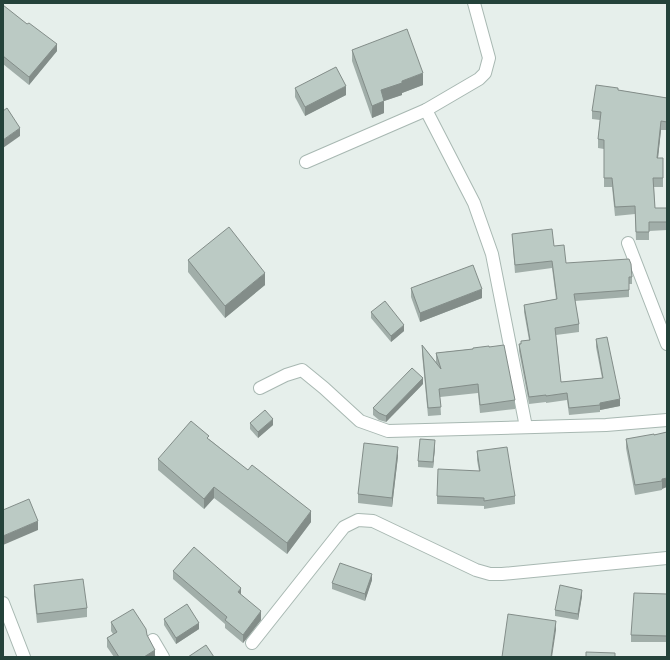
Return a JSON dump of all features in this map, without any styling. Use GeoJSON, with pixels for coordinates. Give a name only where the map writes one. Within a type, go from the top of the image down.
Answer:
{"type":"FeatureCollection","features":[{"type":"Feature","properties":{"kind":"street"},"geometry":{"type":"LineString","coordinates":[[306,162],[426,110],[479,79],[485,73],[489,58],[474,3]]}},
{"type":"Feature","properties":{"kind":"street"},"geometry":{"type":"LineString","coordinates":[[426,110],[474,203],[492,254],[526,427]]}},
{"type":"Feature","properties":{"kind":"street"},"geometry":{"type":"LineString","coordinates":[[628,242],[667,344]]}},
{"type":"Feature","properties":{"kind":"street"},"geometry":{"type":"LineString","coordinates":[[260,388],[286,375],[302,370],[360,421],[388,431],[606,425],[667,420]]}},
{"type":"Feature","properties":{"kind":"street"},"geometry":{"type":"LineString","coordinates":[[252,643],[344,527],[358,520],[373,521],[476,570],[490,574],[667,558]]}},
{"type":"Feature","properties":{"kind":"street"},"geometry":{"type":"LineString","coordinates":[[3,603],[24,657]]}},
{"type":"Feature","properties":{"kind":"street"},"geometry":{"type":"LineString","coordinates":[[153,640],[163,657]]}},
{"type":"Feature","properties":{"kind":"building"},"geometry":{"type":"Polygon","coordinates":[[[3,5],[27,24],[29,23],[57,44],[29,77],[3,56],[3,5]]]}},
{"type":"Feature","properties":{"kind":"building"},"geometry":{"type":"Polygon","coordinates":[[[407,29],[423,73],[402,81],[402,83],[381,90],[384,101],[372,106],[352,50],[407,29]]]}},
{"type":"Feature","properties":{"kind":"building"},"geometry":{"type":"Polygon","coordinates":[[[336,67],[346,86],[305,107],[295,88],[336,67]]]}},
{"type":"Feature","properties":{"kind":"building"},"geometry":{"type":"Polygon","coordinates":[[[596,85],[667,98],[667,122],[661,121],[657,158],[663,158],[663,178],[653,178],[655,208],[667,208],[667,222],[649,222],[649,232],[636,232],[635,206],[615,207],[612,178],[604,178],[604,140],[598,139],[601,112],[592,111],[596,85]]]}},
{"type":"Feature","properties":{"kind":"building"},"geometry":{"type":"Polygon","coordinates":[[[7,108],[20,128],[3,140],[3,111],[7,108]]]}},
{"type":"Feature","properties":{"kind":"building"},"geometry":{"type":"Polygon","coordinates":[[[229,227],[265,273],[225,306],[188,260],[229,227]]]}},
{"type":"Feature","properties":{"kind":"building"},"geometry":{"type":"Polygon","coordinates":[[[552,229],[554,246],[564,245],[566,263],[629,259],[631,264],[632,277],[629,277],[629,290],[574,294],[579,324],[555,328],[561,382],[603,378],[596,339],[607,337],[620,399],[600,403],[600,405],[569,408],[567,393],[529,397],[519,344],[521,344],[521,341],[530,340],[524,305],[557,299],[552,261],[515,265],[512,234],[552,229]]]}},
{"type":"Feature","properties":{"kind":"building"},"geometry":{"type":"Polygon","coordinates":[[[473,265],[482,289],[420,313],[411,288],[473,265]]]}},
{"type":"Feature","properties":{"kind":"building"},"geometry":{"type":"Polygon","coordinates":[[[385,301],[404,325],[391,336],[371,312],[385,301]]]}},
{"type":"Feature","properties":{"kind":"building"},"geometry":{"type":"Polygon","coordinates":[[[422,345],[441,369],[436,353],[504,345],[515,400],[480,405],[478,384],[439,389],[441,407],[428,408],[422,345]]]}},
{"type":"Feature","properties":{"kind":"building"},"geometry":{"type":"Polygon","coordinates":[[[412,368],[423,378],[386,416],[373,408],[412,368]]]}},
{"type":"Feature","properties":{"kind":"building"},"geometry":{"type":"Polygon","coordinates":[[[265,410],[273,419],[258,432],[250,423],[265,410]]]}},
{"type":"Feature","properties":{"kind":"building"},"geometry":{"type":"Polygon","coordinates":[[[191,421],[209,436],[207,438],[248,470],[252,465],[311,511],[287,543],[214,487],[204,499],[158,459],[191,421]]]}},
{"type":"Feature","properties":{"kind":"building"},"geometry":{"type":"Polygon","coordinates":[[[667,432],[667,478],[662,479],[662,481],[635,485],[626,439],[667,432]]]}},
{"type":"Feature","properties":{"kind":"building"},"geometry":{"type":"Polygon","coordinates":[[[420,439],[435,440],[433,462],[418,461],[420,439]]]}},
{"type":"Feature","properties":{"kind":"building"},"geometry":{"type":"Polygon","coordinates":[[[364,443],[398,447],[392,498],[358,494],[364,443]]]}},
{"type":"Feature","properties":{"kind":"building"},"geometry":{"type":"Polygon","coordinates":[[[507,447],[515,496],[484,501],[484,498],[437,496],[438,469],[480,471],[477,451],[507,447]]]}},
{"type":"Feature","properties":{"kind":"building"},"geometry":{"type":"Polygon","coordinates":[[[29,499],[38,521],[3,536],[3,510],[29,499]]]}},
{"type":"Feature","properties":{"kind":"building"},"geometry":{"type":"Polygon","coordinates":[[[194,547],[241,588],[238,592],[261,611],[243,635],[225,620],[227,617],[173,571],[194,547]]]}},
{"type":"Feature","properties":{"kind":"building"},"geometry":{"type":"Polygon","coordinates":[[[340,563],[372,574],[365,594],[332,583],[340,563]]]}},
{"type":"Feature","properties":{"kind":"building"},"geometry":{"type":"Polygon","coordinates":[[[83,579],[87,608],[37,614],[34,585],[83,579]]]}},
{"type":"Feature","properties":{"kind":"building"},"geometry":{"type":"Polygon","coordinates":[[[560,585],[582,590],[578,614],[555,610],[560,585]]]}},
{"type":"Feature","properties":{"kind":"building"},"geometry":{"type":"Polygon","coordinates":[[[634,593],[667,594],[667,636],[631,635],[634,593]]]}},
{"type":"Feature","properties":{"kind":"building"},"geometry":{"type":"Polygon","coordinates":[[[187,604],[199,623],[176,638],[164,619],[187,604]]]}},
{"type":"Feature","properties":{"kind":"building"},"geometry":{"type":"Polygon","coordinates":[[[133,609],[146,629],[147,635],[155,650],[144,657],[119,657],[107,638],[117,632],[111,622],[133,609]]]}},
{"type":"Feature","properties":{"kind":"building"},"geometry":{"type":"Polygon","coordinates":[[[508,614],[556,621],[551,657],[502,657],[508,614]]]}},
{"type":"Feature","properties":{"kind":"building"},"geometry":{"type":"Polygon","coordinates":[[[206,645],[214,657],[188,657],[206,645]]]}},
{"type":"Feature","properties":{"kind":"building"},"geometry":{"type":"Polygon","coordinates":[[[586,652],[615,653],[615,657],[586,657],[586,652]]]}}]}
